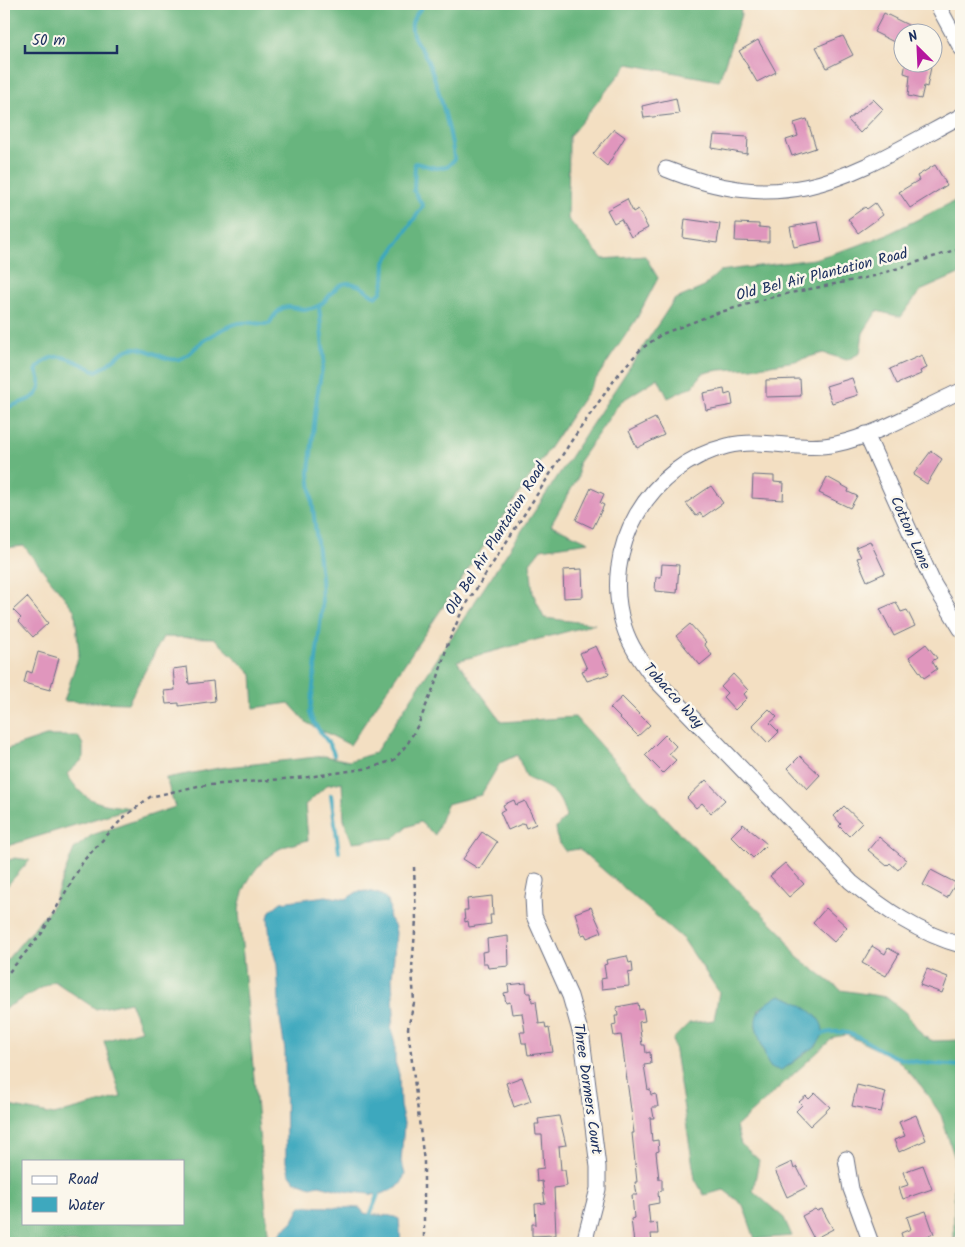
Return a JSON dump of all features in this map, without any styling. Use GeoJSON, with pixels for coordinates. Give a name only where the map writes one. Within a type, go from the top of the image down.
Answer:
{"type":"FeatureCollection","features":[{"type":"Feature","properties":{"kind":"street"},"geometry":{"type":"LineString","coordinates":[[937,4],[961,48]]}},
{"type":"Feature","properties":{"kind":"street"},"geometry":{"type":"LineString","coordinates":[[666,169],[691,179],[746,191],[795,189],[818,185],[854,173],[961,116]]}},
{"type":"Feature","properties":{"kind":"street","name":"Tobacco Way"},"geometry":{"type":"LineString","coordinates":[[961,391],[866,434],[836,444],[815,447],[754,442],[730,445],[695,456],[678,466],[650,493],[630,527],[623,547],[620,572],[620,604],[624,626],[640,660],[652,676],[838,870],[875,902],[906,921],[933,935],[961,945]]}},
{"type":"Feature","properties":{"kind":"street","name":"Cotton Lane"},"geometry":{"type":"LineString","coordinates":[[866,434],[934,585],[961,629]]}},
{"type":"Feature","properties":{"kind":"street","name":"Three Dormers Court"},"geometry":{"type":"LineString","coordinates":[[536,881],[533,897],[534,916],[570,996],[582,1038],[598,1167],[598,1189],[584,1243]]}},
{"type":"Feature","properties":{"kind":"street"},"geometry":{"type":"LineString","coordinates":[[846,1159],[851,1189],[870,1243]]}},
{"type":"Feature","properties":{"kind":"path","name":"Old Bel Air Plantation Road"},"geometry":{"type":"LineString","coordinates":[[4,978],[42,933],[84,860],[123,818],[150,796],[198,786],[308,777],[370,768],[394,760],[408,743],[418,725],[438,677],[448,643],[462,611],[572,440],[615,378],[641,349],[662,334],[714,314],[776,296],[874,276],[961,248]]}},
{"type":"Feature","properties":{"kind":"path"},"geometry":{"type":"LineString","coordinates":[[414,867],[416,920],[412,967],[414,1003],[408,1028],[424,1162],[424,1243]]}},
{"type":"Feature","properties":{"kind":"green space"},"geometry":{"type":"Polygon","coordinates":[[[4,4],[740,4],[741,15],[719,81],[628,64],[569,137],[568,219],[603,259],[645,256],[658,278],[637,318],[350,745],[307,723],[289,703],[254,708],[252,674],[214,638],[163,637],[128,703],[64,701],[79,654],[75,611],[24,546],[4,548],[4,4]]]}},
{"type":"Feature","properties":{"kind":"green space"},"geometry":{"type":"Polygon","coordinates":[[[961,198],[961,273],[920,291],[901,317],[877,311],[863,333],[860,353],[847,360],[823,353],[795,361],[703,373],[693,386],[668,398],[658,378],[620,402],[578,463],[578,477],[551,525],[589,542],[541,549],[530,563],[533,593],[544,618],[595,624],[457,661],[502,722],[575,717],[677,831],[782,933],[797,957],[841,990],[886,997],[906,1013],[923,1036],[933,1041],[961,1040],[961,1228],[954,1240],[954,1156],[941,1115],[922,1087],[897,1059],[847,1035],[834,1037],[736,1127],[741,1144],[759,1160],[753,1191],[784,1218],[792,1236],[755,1239],[743,1205],[724,1190],[704,1195],[695,1179],[673,1039],[689,1023],[714,1020],[719,992],[684,940],[579,849],[565,851],[558,841],[556,828],[566,817],[560,801],[553,791],[527,778],[517,755],[500,763],[481,795],[447,804],[435,835],[420,822],[407,827],[394,838],[352,842],[344,820],[342,782],[327,785],[305,805],[308,840],[279,849],[263,861],[246,884],[239,912],[269,1243],[4,1243],[4,1105],[54,1115],[121,1097],[104,1041],[141,1030],[130,1002],[96,1009],[54,981],[4,1009],[4,963],[51,908],[74,849],[92,835],[175,807],[166,778],[219,768],[325,756],[349,761],[375,753],[674,300],[702,288],[720,271],[814,259],[854,247],[890,233],[961,198]],[[780,995],[759,1009],[756,1027],[764,1052],[787,1067],[817,1045],[818,1018],[791,999],[780,995]]]}},
{"type":"Feature","properties":{"kind":"green space"},"geometry":{"type":"Polygon","coordinates":[[[46,736],[78,736],[83,745],[83,759],[67,774],[74,784],[86,797],[93,800],[109,805],[130,808],[4,847],[4,750],[46,736]]]}},
{"type":"Feature","properties":{"kind":"green space"},"geometry":{"type":"Polygon","coordinates":[[[15,858],[30,860],[4,889],[4,862],[15,858]]]}},
{"type":"Feature","properties":{"kind":"water"},"geometry":{"type":"Polygon","coordinates":[[[367,891],[383,896],[386,899],[390,912],[389,918],[395,927],[396,933],[392,978],[394,1014],[391,1028],[395,1043],[395,1062],[399,1074],[400,1106],[404,1123],[401,1162],[405,1173],[402,1182],[397,1188],[378,1195],[343,1191],[319,1185],[311,1187],[295,1181],[289,1173],[286,1162],[285,1051],[280,1018],[277,965],[270,939],[268,918],[270,911],[281,902],[326,896],[346,899],[357,892],[367,891]]]}},
{"type":"Feature","properties":{"kind":"water"},"geometry":{"type":"Polygon","coordinates":[[[780,995],[805,1007],[819,1021],[823,1028],[822,1036],[815,1046],[781,1070],[771,1068],[767,1062],[756,1023],[757,1016],[761,1010],[780,995]]]}},
{"type":"Feature","properties":{"kind":"water"},"geometry":{"type":"Polygon","coordinates":[[[301,1206],[360,1208],[364,1213],[395,1217],[399,1219],[401,1243],[275,1243],[275,1238],[293,1221],[301,1206]]]}},
{"type":"Feature","properties":{"kind":"building"},"geometry":{"type":"Polygon","coordinates":[[[884,13],[902,22],[892,22],[892,41],[874,32],[884,13]]]}},
{"type":"Feature","properties":{"kind":"building"},"geometry":{"type":"Polygon","coordinates":[[[843,36],[853,55],[827,68],[816,47],[843,36]]]}},
{"type":"Feature","properties":{"kind":"building"},"geometry":{"type":"Polygon","coordinates":[[[758,40],[776,72],[757,82],[739,51],[758,40]]]}},
{"type":"Feature","properties":{"kind":"building"},"geometry":{"type":"Polygon","coordinates":[[[930,72],[927,87],[924,86],[921,99],[908,96],[910,75],[904,73],[930,72]]]}},
{"type":"Feature","properties":{"kind":"building"},"geometry":{"type":"Polygon","coordinates":[[[676,98],[679,114],[644,118],[642,106],[676,98]]]}},
{"type":"Feature","properties":{"kind":"building"},"geometry":{"type":"Polygon","coordinates":[[[873,99],[883,109],[860,133],[848,120],[873,99]]]}},
{"type":"Feature","properties":{"kind":"building"},"geometry":{"type":"Polygon","coordinates":[[[807,119],[816,148],[792,156],[786,140],[798,136],[794,123],[807,119]]]}},
{"type":"Feature","properties":{"kind":"building"},"geometry":{"type":"Polygon","coordinates":[[[614,129],[625,137],[607,166],[593,154],[614,129]]]}},
{"type":"Feature","properties":{"kind":"building"},"geometry":{"type":"Polygon","coordinates":[[[714,135],[748,137],[747,154],[712,148],[714,135]]]}},
{"type":"Feature","properties":{"kind":"building"},"geometry":{"type":"Polygon","coordinates":[[[935,165],[947,185],[910,208],[899,192],[919,180],[917,176],[935,165]]]}},
{"type":"Feature","properties":{"kind":"building"},"geometry":{"type":"Polygon","coordinates":[[[627,199],[633,212],[638,209],[648,228],[631,237],[621,219],[614,223],[607,210],[627,199]]]}},
{"type":"Feature","properties":{"kind":"building"},"geometry":{"type":"Polygon","coordinates":[[[875,203],[883,215],[858,233],[848,219],[865,207],[867,209],[875,203]]]}},
{"type":"Feature","properties":{"kind":"building"},"geometry":{"type":"Polygon","coordinates":[[[685,219],[720,224],[717,243],[683,238],[685,219]]]}},
{"type":"Feature","properties":{"kind":"building"},"geometry":{"type":"Polygon","coordinates":[[[818,222],[822,241],[794,247],[790,227],[818,222]]]}},
{"type":"Feature","properties":{"kind":"building"},"geometry":{"type":"Polygon","coordinates":[[[736,223],[759,224],[759,227],[769,228],[769,242],[735,241],[736,223]]]}},
{"type":"Feature","properties":{"kind":"building"},"geometry":{"type":"Polygon","coordinates":[[[922,355],[927,368],[920,371],[921,374],[897,384],[890,369],[922,355]]]}},
{"type":"Feature","properties":{"kind":"building"},"geometry":{"type":"Polygon","coordinates":[[[852,378],[858,395],[832,403],[826,386],[852,378]]]}},
{"type":"Feature","properties":{"kind":"building"},"geometry":{"type":"Polygon","coordinates":[[[800,379],[801,396],[766,397],[766,380],[800,379]]]}},
{"type":"Feature","properties":{"kind":"building"},"geometry":{"type":"Polygon","coordinates":[[[724,389],[725,395],[731,393],[733,405],[706,410],[703,393],[724,389]]]}},
{"type":"Feature","properties":{"kind":"building"},"geometry":{"type":"Polygon","coordinates":[[[655,418],[664,435],[637,448],[629,431],[655,418]]]}},
{"type":"Feature","properties":{"kind":"building"},"geometry":{"type":"Polygon","coordinates":[[[931,451],[942,459],[927,484],[913,475],[931,451]]]}},
{"type":"Feature","properties":{"kind":"building"},"geometry":{"type":"Polygon","coordinates":[[[753,475],[774,476],[774,482],[784,483],[783,500],[752,498],[753,475]]]}},
{"type":"Feature","properties":{"kind":"building"},"geometry":{"type":"Polygon","coordinates":[[[827,477],[849,489],[848,492],[857,496],[850,508],[819,493],[827,477]]]}},
{"type":"Feature","properties":{"kind":"building"},"geometry":{"type":"Polygon","coordinates":[[[711,486],[723,503],[703,517],[700,513],[696,516],[686,503],[711,486]]]}},
{"type":"Feature","properties":{"kind":"building"},"geometry":{"type":"Polygon","coordinates":[[[591,488],[604,494],[600,503],[604,505],[593,528],[576,520],[591,488]]]}},
{"type":"Feature","properties":{"kind":"building"},"geometry":{"type":"Polygon","coordinates":[[[870,541],[885,573],[867,581],[857,558],[861,557],[856,547],[870,541]]]}},
{"type":"Feature","properties":{"kind":"building"},"geometry":{"type":"Polygon","coordinates":[[[662,564],[679,565],[677,593],[655,591],[656,577],[661,577],[662,564]]]}},
{"type":"Feature","properties":{"kind":"building"},"geometry":{"type":"Polygon","coordinates":[[[582,569],[583,597],[564,598],[563,570],[582,569]]]}},
{"type":"Feature","properties":{"kind":"building"},"geometry":{"type":"Polygon","coordinates":[[[27,597],[48,623],[33,637],[18,621],[21,618],[13,610],[27,597]]]}},
{"type":"Feature","properties":{"kind":"building"},"geometry":{"type":"Polygon","coordinates":[[[896,602],[901,612],[907,610],[915,626],[894,636],[880,609],[896,602]]]}},
{"type":"Feature","properties":{"kind":"building"},"geometry":{"type":"Polygon","coordinates":[[[690,624],[706,642],[704,644],[712,655],[700,665],[676,636],[690,624]]]}},
{"type":"Feature","properties":{"kind":"building"},"geometry":{"type":"Polygon","coordinates":[[[926,644],[937,658],[932,661],[937,669],[924,678],[909,657],[926,644]]]}},
{"type":"Feature","properties":{"kind":"building"},"geometry":{"type":"Polygon","coordinates":[[[596,646],[609,674],[587,681],[582,671],[587,669],[580,653],[596,646]]]}},
{"type":"Feature","properties":{"kind":"building"},"geometry":{"type":"Polygon","coordinates":[[[38,652],[59,658],[50,690],[24,683],[27,671],[32,673],[38,652]]]}},
{"type":"Feature","properties":{"kind":"building"},"geometry":{"type":"Polygon","coordinates":[[[187,667],[189,684],[213,681],[215,701],[179,706],[179,703],[166,704],[164,691],[175,690],[173,669],[187,667]]]}},
{"type":"Feature","properties":{"kind":"building"},"geometry":{"type":"Polygon","coordinates":[[[733,674],[748,690],[744,694],[747,698],[735,710],[723,697],[727,693],[721,687],[733,674]]]}},
{"type":"Feature","properties":{"kind":"building"},"geometry":{"type":"Polygon","coordinates":[[[622,697],[650,725],[638,736],[610,708],[622,697]]]}},
{"type":"Feature","properties":{"kind":"building"},"geometry":{"type":"Polygon","coordinates":[[[769,709],[777,717],[770,723],[779,732],[768,743],[752,726],[769,709]]]}},
{"type":"Feature","properties":{"kind":"building"},"geometry":{"type":"Polygon","coordinates":[[[665,735],[676,746],[669,754],[676,760],[663,773],[645,755],[665,735]]]}},
{"type":"Feature","properties":{"kind":"building"},"geometry":{"type":"Polygon","coordinates":[[[800,756],[820,775],[807,789],[788,768],[800,756]]]}},
{"type":"Feature","properties":{"kind":"building"},"geometry":{"type":"Polygon","coordinates":[[[706,780],[725,800],[711,813],[702,803],[696,808],[687,798],[706,780]]]}},
{"type":"Feature","properties":{"kind":"building"},"geometry":{"type":"Polygon","coordinates":[[[514,800],[516,805],[525,801],[536,824],[526,828],[524,823],[508,830],[500,812],[505,809],[503,805],[514,800]]]}},
{"type":"Feature","properties":{"kind":"building"},"geometry":{"type":"Polygon","coordinates":[[[844,806],[862,823],[849,836],[839,826],[841,824],[834,816],[844,806]]]}},
{"type":"Feature","properties":{"kind":"building"},"geometry":{"type":"Polygon","coordinates":[[[743,824],[767,844],[753,858],[731,836],[743,824]]]}},
{"type":"Feature","properties":{"kind":"building"},"geometry":{"type":"Polygon","coordinates":[[[482,832],[497,842],[479,869],[463,859],[482,832]]]}},
{"type":"Feature","properties":{"kind":"building"},"geometry":{"type":"Polygon","coordinates":[[[879,837],[906,860],[898,870],[890,863],[887,866],[868,850],[879,837]]]}},
{"type":"Feature","properties":{"kind":"building"},"geometry":{"type":"Polygon","coordinates":[[[785,863],[804,884],[789,897],[770,876],[785,863]]]}},
{"type":"Feature","properties":{"kind":"building"},"geometry":{"type":"Polygon","coordinates":[[[931,870],[956,883],[947,898],[923,885],[931,870]]]}},
{"type":"Feature","properties":{"kind":"building"},"geometry":{"type":"Polygon","coordinates":[[[492,896],[493,915],[490,915],[491,924],[469,927],[468,921],[465,922],[464,910],[468,910],[467,899],[492,896]]]}},
{"type":"Feature","properties":{"kind":"building"},"geometry":{"type":"Polygon","coordinates":[[[591,907],[602,932],[587,938],[585,934],[582,935],[575,913],[591,907]]]}},
{"type":"Feature","properties":{"kind":"building"},"geometry":{"type":"Polygon","coordinates":[[[826,908],[847,927],[834,942],[813,923],[826,908]]]}},
{"type":"Feature","properties":{"kind":"building"},"geometry":{"type":"Polygon","coordinates":[[[508,936],[509,966],[488,968],[487,963],[483,963],[482,952],[488,951],[487,939],[508,936]]]}},
{"type":"Feature","properties":{"kind":"building"},"geometry":{"type":"Polygon","coordinates":[[[872,946],[885,954],[888,948],[899,954],[886,976],[862,963],[872,946]]]}},
{"type":"Feature","properties":{"kind":"building"},"geometry":{"type":"Polygon","coordinates":[[[627,956],[629,963],[632,962],[633,972],[628,973],[629,986],[602,989],[601,979],[606,978],[604,965],[607,964],[606,960],[627,956]]]}},
{"type":"Feature","properties":{"kind":"building"},"geometry":{"type":"Polygon","coordinates":[[[927,969],[948,977],[942,993],[920,985],[927,969]]]}},
{"type":"Feature","properties":{"kind":"building"},"geometry":{"type":"Polygon","coordinates":[[[526,983],[527,993],[531,993],[532,1002],[536,1001],[539,1024],[545,1023],[546,1029],[549,1028],[553,1052],[528,1055],[526,1043],[522,1043],[520,1032],[525,1032],[522,1013],[512,1014],[510,1002],[506,1003],[504,993],[509,992],[508,985],[526,983]]]}},
{"type":"Feature","properties":{"kind":"building"},"geometry":{"type":"Polygon","coordinates":[[[638,1003],[639,1010],[643,1009],[645,1021],[639,1022],[642,1045],[645,1045],[646,1053],[650,1052],[651,1064],[644,1065],[648,1090],[650,1089],[651,1095],[656,1094],[658,1107],[652,1107],[654,1118],[650,1118],[652,1141],[658,1140],[659,1151],[656,1152],[659,1179],[662,1179],[662,1191],[658,1192],[659,1203],[648,1205],[650,1224],[657,1223],[658,1234],[651,1234],[652,1243],[634,1243],[631,1219],[634,1218],[632,1195],[637,1195],[635,1182],[637,1182],[632,1133],[634,1133],[621,1035],[614,1036],[612,1025],[616,1024],[615,1016],[618,1016],[617,1007],[638,1003]]]}},
{"type":"Feature","properties":{"kind":"building"},"geometry":{"type":"Polygon","coordinates":[[[522,1077],[531,1101],[514,1107],[506,1083],[522,1077]]]}},
{"type":"Feature","properties":{"kind":"building"},"geometry":{"type":"Polygon","coordinates":[[[857,1085],[886,1092],[881,1112],[852,1106],[857,1085]]]}},
{"type":"Feature","properties":{"kind":"building"},"geometry":{"type":"Polygon","coordinates":[[[815,1093],[830,1107],[810,1126],[796,1111],[802,1105],[799,1102],[806,1096],[809,1099],[815,1093]]]}},
{"type":"Feature","properties":{"kind":"building"},"geometry":{"type":"Polygon","coordinates":[[[916,1115],[926,1140],[899,1152],[894,1140],[905,1136],[899,1122],[916,1115]]]}},
{"type":"Feature","properties":{"kind":"building"},"geometry":{"type":"Polygon","coordinates":[[[559,1116],[566,1145],[559,1146],[561,1170],[565,1170],[567,1186],[554,1188],[556,1235],[532,1236],[532,1224],[536,1224],[535,1204],[545,1203],[542,1181],[537,1182],[536,1169],[544,1168],[542,1135],[536,1135],[535,1124],[539,1124],[538,1119],[559,1116]]]}},
{"type":"Feature","properties":{"kind":"building"},"geometry":{"type":"Polygon","coordinates":[[[792,1162],[794,1169],[797,1167],[807,1187],[787,1197],[775,1170],[792,1162]]]}},
{"type":"Feature","properties":{"kind":"building"},"geometry":{"type":"Polygon","coordinates":[[[923,1165],[932,1189],[903,1199],[899,1188],[908,1185],[903,1172],[923,1165]]]}},
{"type":"Feature","properties":{"kind":"building"},"geometry":{"type":"Polygon","coordinates":[[[815,1209],[817,1211],[822,1209],[833,1229],[814,1239],[802,1216],[815,1209]]]}},
{"type":"Feature","properties":{"kind":"building"},"geometry":{"type":"Polygon","coordinates":[[[926,1211],[934,1234],[904,1243],[901,1233],[911,1229],[907,1217],[926,1211]]]}},
{"type":"Feature","properties":{"kind":"waterway"},"geometry":{"type":"LineString","coordinates":[[4,409],[26,401],[37,393],[40,387],[40,380],[36,370],[43,362],[50,358],[65,357],[96,371],[124,351],[135,348],[146,350],[168,359],[179,359],[186,356],[213,335],[230,326],[243,322],[269,324],[275,314],[281,309],[287,307],[310,309],[318,306],[335,289],[343,284],[356,284],[376,297],[381,292],[384,282],[385,262],[423,206],[414,191],[415,163],[436,168],[447,167],[454,160],[447,123],[434,79],[426,57],[412,33],[412,23],[415,15],[424,4]]}},
{"type":"Feature","properties":{"kind":"waterway"},"geometry":{"type":"LineString","coordinates":[[319,306],[324,359],[317,396],[309,473],[321,577],[322,607],[310,713],[334,755]]}},
{"type":"Feature","properties":{"kind":"waterway"},"geometry":{"type":"LineString","coordinates":[[331,795],[339,852]]}},
{"type":"Feature","properties":{"kind":"waterway"},"geometry":{"type":"LineString","coordinates":[[822,1034],[843,1032],[861,1038],[896,1057],[920,1062],[961,1066]]}},
{"type":"Feature","properties":{"kind":"waterway"},"geometry":{"type":"LineString","coordinates":[[370,1215],[378,1195]]}}]}
